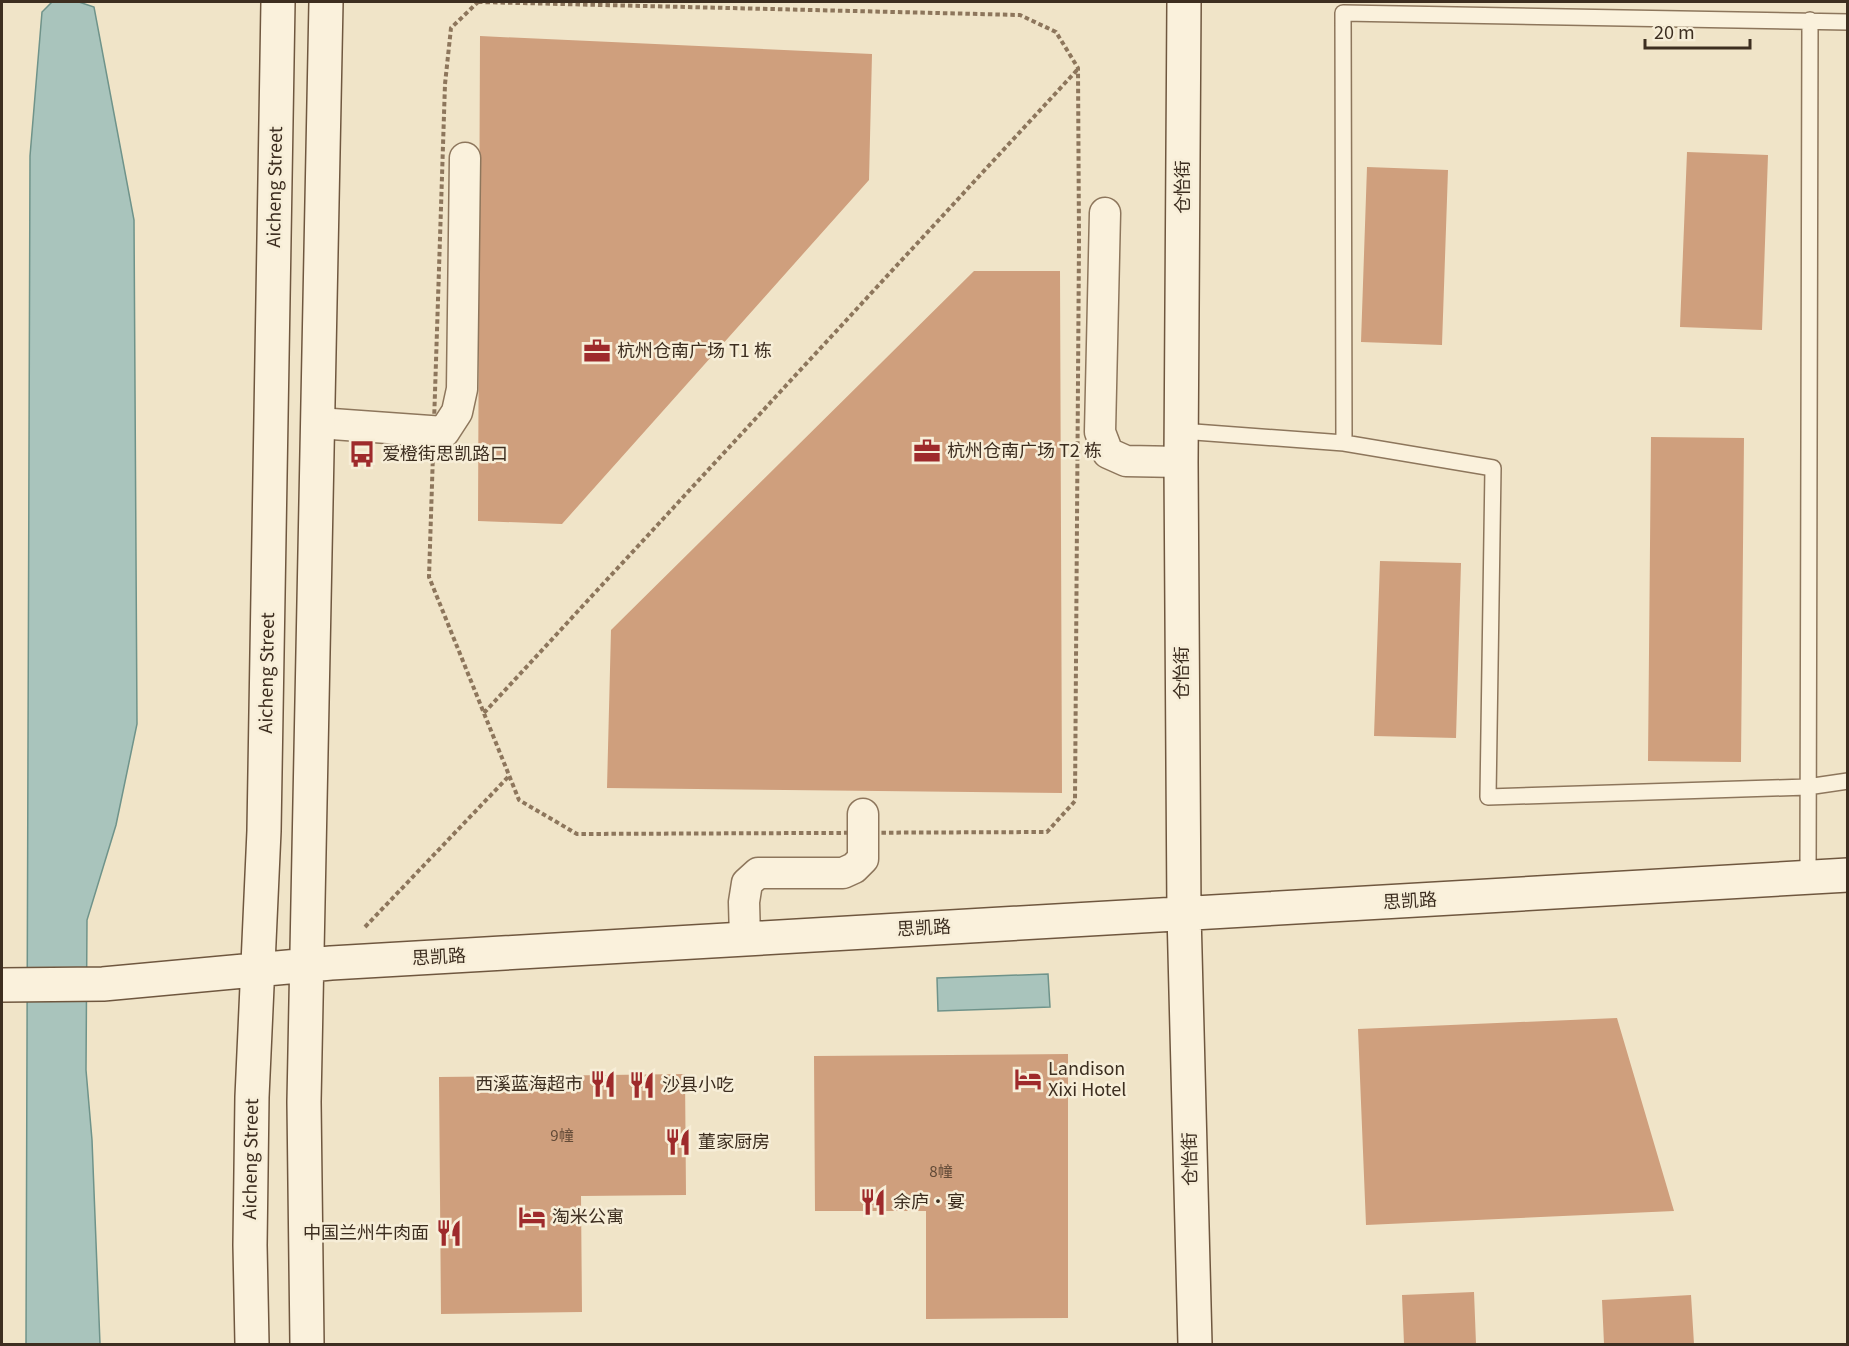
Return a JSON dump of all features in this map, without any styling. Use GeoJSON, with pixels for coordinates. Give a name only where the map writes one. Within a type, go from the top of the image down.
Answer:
{"type":"FeatureCollection","features":[{"type":"Feature","properties":{"kind":"street","name":"Aicheng Street"},"geometry":{"type":"LineString","coordinates":[[252,1344],[250,1256],[252,1097],[264,831],[278,2]]}},
{"type":"Feature","properties":{"kind":"street"},"geometry":{"type":"LineString","coordinates":[[307,1344],[304,1102],[319,964],[318,423],[326,2]]}},
{"type":"Feature","properties":{"kind":"street","name":"仓怡街"},"geometry":{"type":"LineString","coordinates":[[1184,2],[1181,446],[1184,913],[1195,1344]]}},
{"type":"Feature","properties":{"kind":"street"},"geometry":{"type":"LineString","coordinates":[[318,423],[444,432],[457,412],[462,389],[465,158]]}},
{"type":"Feature","properties":{"kind":"street"},"geometry":{"type":"LineString","coordinates":[[1105,213],[1100,432],[1108,453],[1126,461],[1181,446]]}},
{"type":"Feature","properties":{"kind":"street"},"geometry":{"type":"LineString","coordinates":[[745,939],[744,902],[747,883],[758,873],[843,873],[854,868],[863,859],[863,823]]}},
{"type":"Feature","properties":{"kind":"street","name":"思凯路"},"geometry":{"type":"LineString","coordinates":[[2,985],[103,984],[319,964],[1848,875]]}},
{"type":"Feature","properties":{"kind":"lane"},"geometry":{"type":"LineString","coordinates":[[1344,443],[1343,13],[1848,22]]}},
{"type":"Feature","properties":{"kind":"lane"},"geometry":{"type":"LineString","coordinates":[[1808,877],[1810,20]]}},
{"type":"Feature","properties":{"kind":"lane"},"geometry":{"type":"LineString","coordinates":[[1181,446],[1344,443],[1493,468],[1488,797],[1807,787],[1848,781]]}},
{"type":"Feature","properties":{"kind":"path"},"geometry":{"type":"LineString","coordinates":[[478,2],[1020,15],[1056,32],[1078,68],[1076,801],[1047,832],[863,823],[577,834],[519,800],[429,577],[445,84],[451,28],[478,2]]}},
{"type":"Feature","properties":{"kind":"path"},"geometry":{"type":"LineString","coordinates":[[484,713],[1078,68]]}},
{"type":"Feature","properties":{"kind":"path"},"geometry":{"type":"LineString","coordinates":[[319,964],[510,775]]}},
{"type":"Feature","properties":{"kind":"water"},"geometry":{"type":"Polygon","coordinates":[[[52,2],[79,2],[94,7],[134,220],[137,724],[116,825],[87,920],[86,1070],[92,1140],[100,1344],[26,1344],[30,156],[42,12],[52,2]]]}},
{"type":"Feature","properties":{"kind":"water"},"geometry":{"type":"Polygon","coordinates":[[[1048,974],[1050,1007],[938,1011],[937,978],[1048,974]]]}},
{"type":"Feature","properties":{"kind":"building","name":"杭州仓南广场 T1 栋"},"geometry":{"type":"Polygon","coordinates":[[[480,36],[872,54],[869,180],[562,524],[478,521],[480,36]]]}},
{"type":"Feature","properties":{"kind":"building"},"geometry":{"type":"Polygon","coordinates":[[[1687,152],[1768,155],[1762,330],[1680,327],[1687,152]]]}},
{"type":"Feature","properties":{"kind":"building"},"geometry":{"type":"Polygon","coordinates":[[[1367,167],[1448,170],[1442,345],[1361,342],[1367,167]]]}},
{"type":"Feature","properties":{"kind":"building","name":"杭州仓南广场 T2 栋"},"geometry":{"type":"Polygon","coordinates":[[[974,271],[1060,271],[1062,793],[607,788],[611,630],[974,271]]]}},
{"type":"Feature","properties":{"kind":"building"},"geometry":{"type":"Polygon","coordinates":[[[1651,437],[1744,438],[1741,762],[1648,761],[1651,437]]]}},
{"type":"Feature","properties":{"kind":"building"},"geometry":{"type":"Polygon","coordinates":[[[1380,561],[1461,563],[1456,738],[1374,736],[1380,561]]]}},
{"type":"Feature","properties":{"kind":"building"},"geometry":{"type":"Polygon","coordinates":[[[1617,1018],[1674,1211],[1366,1225],[1358,1029],[1617,1018]]]}},
{"type":"Feature","properties":{"kind":"building"},"geometry":{"type":"Polygon","coordinates":[[[1068,1054],[1068,1318],[926,1319],[926,1211],[815,1211],[814,1056],[1068,1054]]]}},
{"type":"Feature","properties":{"kind":"building"},"geometry":{"type":"Polygon","coordinates":[[[685,1074],[686,1195],[581,1196],[582,1312],[441,1314],[439,1077],[685,1074]]]}},
{"type":"Feature","properties":{"kind":"building"},"geometry":{"type":"Polygon","coordinates":[[[1474,1292],[1476,1344],[1404,1344],[1402,1295],[1474,1292]]]}},
{"type":"Feature","properties":{"kind":"building"},"geometry":{"type":"Polygon","coordinates":[[[1691,1295],[1694,1344],[1604,1344],[1602,1300],[1691,1295]]]}},
{"type":"Feature","properties":{"kind":"place","name":"杭州仓南广场 T1 栋"},"geometry":{"type":"Point","coordinates":[597,351]}},
{"type":"Feature","properties":{"kind":"place","name":"杭州仓南广场 T2 栋"},"geometry":{"type":"Point","coordinates":[927,451]}},
{"type":"Feature","properties":{"kind":"place","name":"爱橙街思凯路口"},"geometry":{"type":"Point","coordinates":[362,454]}},
{"type":"Feature","properties":{"kind":"place","name":"Landison Xixi Hotel"},"geometry":{"type":"Point","coordinates":[1028,1079]}},
{"type":"Feature","properties":{"kind":"place","name":"西溪蓝海超市"},"geometry":{"type":"Point","coordinates":[603,1084]}},
{"type":"Feature","properties":{"kind":"place","name":"沙县小吃"},"geometry":{"type":"Point","coordinates":[642,1085]}},
{"type":"Feature","properties":{"kind":"place","name":"董家厨房"},"geometry":{"type":"Point","coordinates":[678,1142]}},
{"type":"Feature","properties":{"kind":"place","name":"余庐·宴"},"geometry":{"type":"Point","coordinates":[873,1202]}},
{"type":"Feature","properties":{"kind":"place","name":"淘米公寓"},"geometry":{"type":"Point","coordinates":[532,1217]}},
{"type":"Feature","properties":{"kind":"place","name":"中国兰州牛肉面"},"geometry":{"type":"Point","coordinates":[449,1233]}}]}
